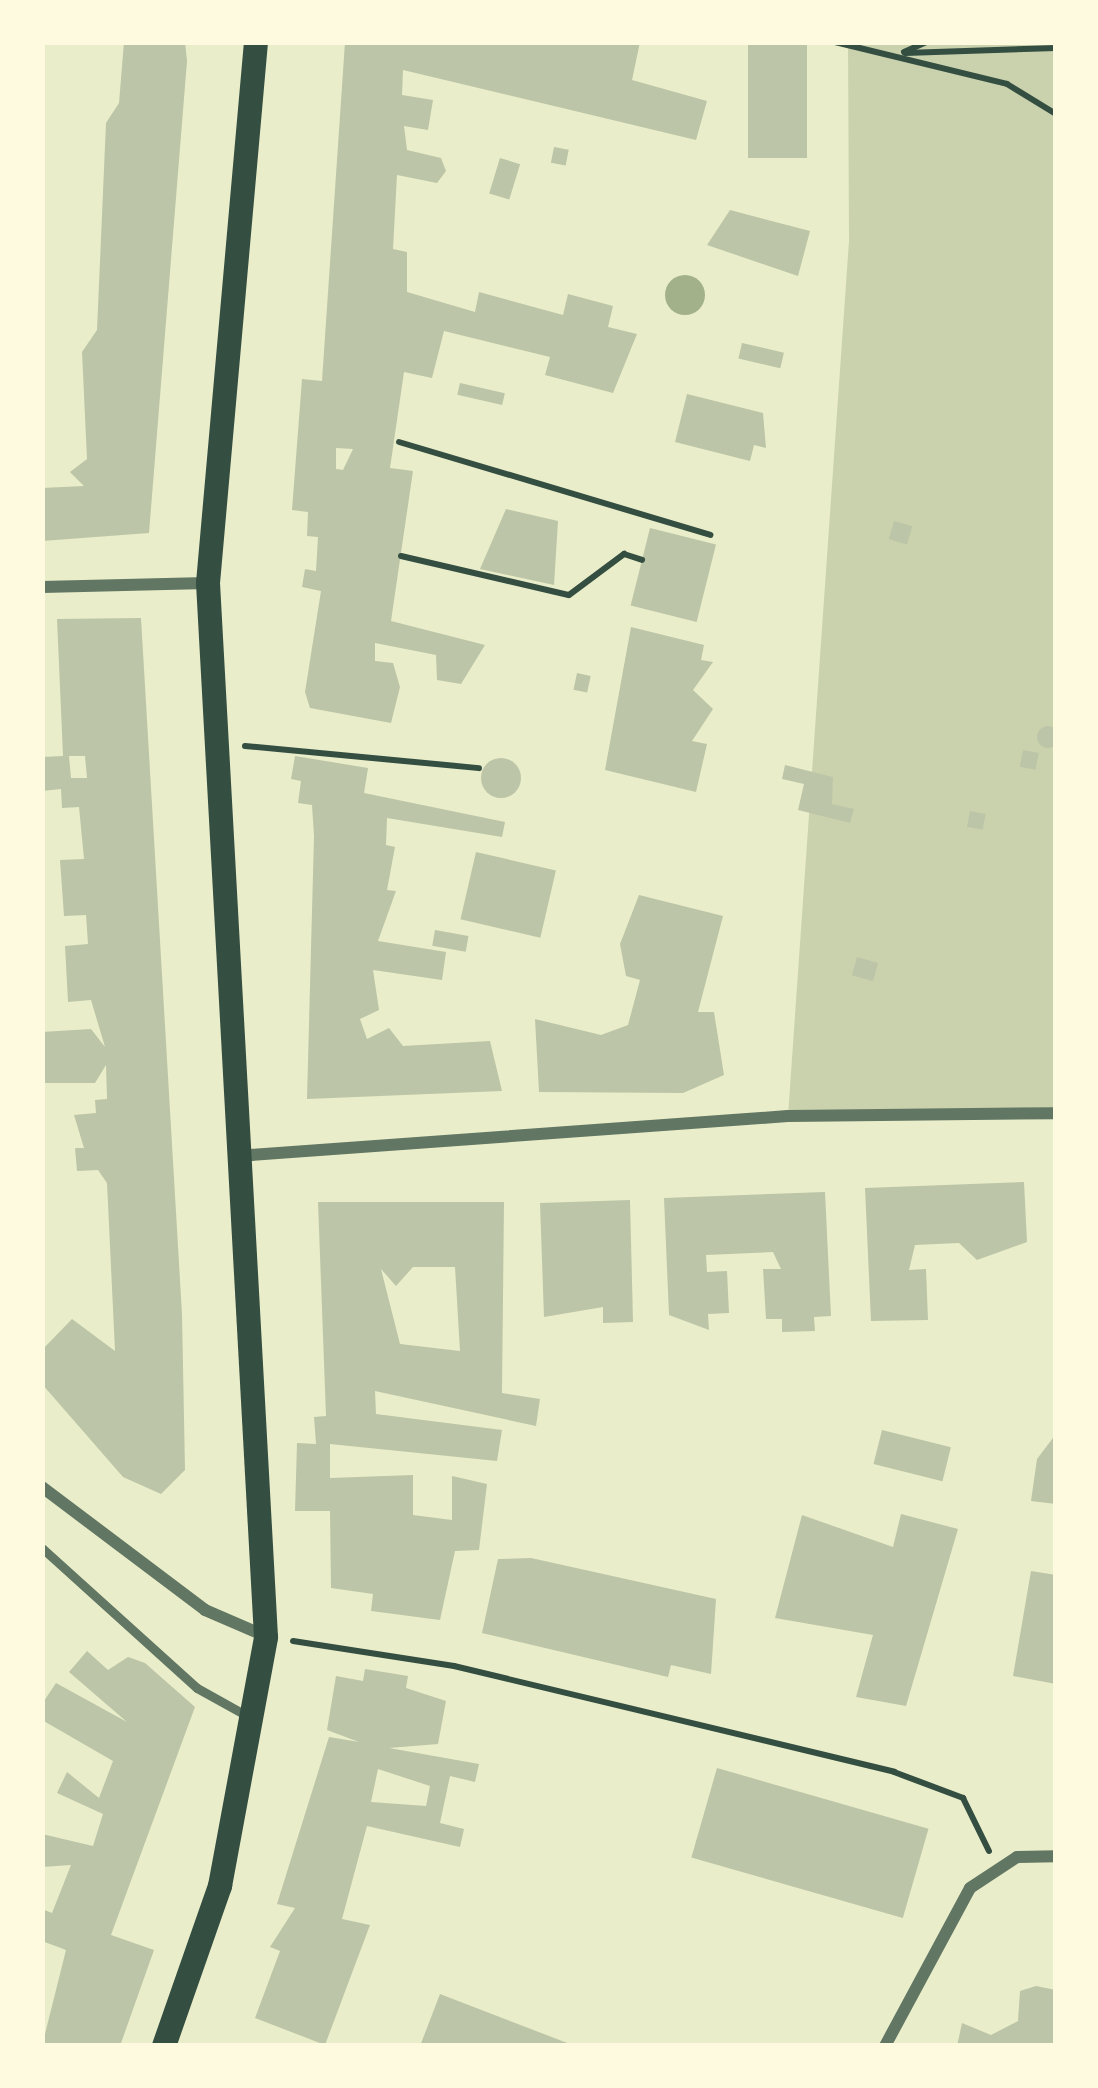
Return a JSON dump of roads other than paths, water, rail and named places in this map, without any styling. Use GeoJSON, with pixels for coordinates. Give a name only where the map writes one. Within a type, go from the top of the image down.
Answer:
{"type":"FeatureCollection","features":[{"type":"Feature","properties":{"kind":"main road"},"geometry":{"type":"LineString","coordinates":[[164,2046],[220,1886],[258,1721],[266,1637],[208,583],[256,42]]}},
{"type":"Feature","properties":{"kind":"street"},"geometry":{"type":"LineString","coordinates":[[42,586],[208,583]]}},
{"type":"Feature","properties":{"kind":"street"},"geometry":{"type":"LineString","coordinates":[[237,1156],[788,1116],[1056,1113]]}},
{"type":"Feature","properties":{"kind":"street"},"geometry":{"type":"LineString","coordinates":[[42,1487],[206,1610],[266,1637]]}},
{"type":"Feature","properties":{"kind":"street"},"geometry":{"type":"LineString","coordinates":[[885,2046],[970,1888],[996,1865],[1056,1856]]}},
{"type":"Feature","properties":{"kind":"lane"},"geometry":{"type":"LineString","coordinates":[[42,1548],[197,1688],[258,1721]]}}]}
